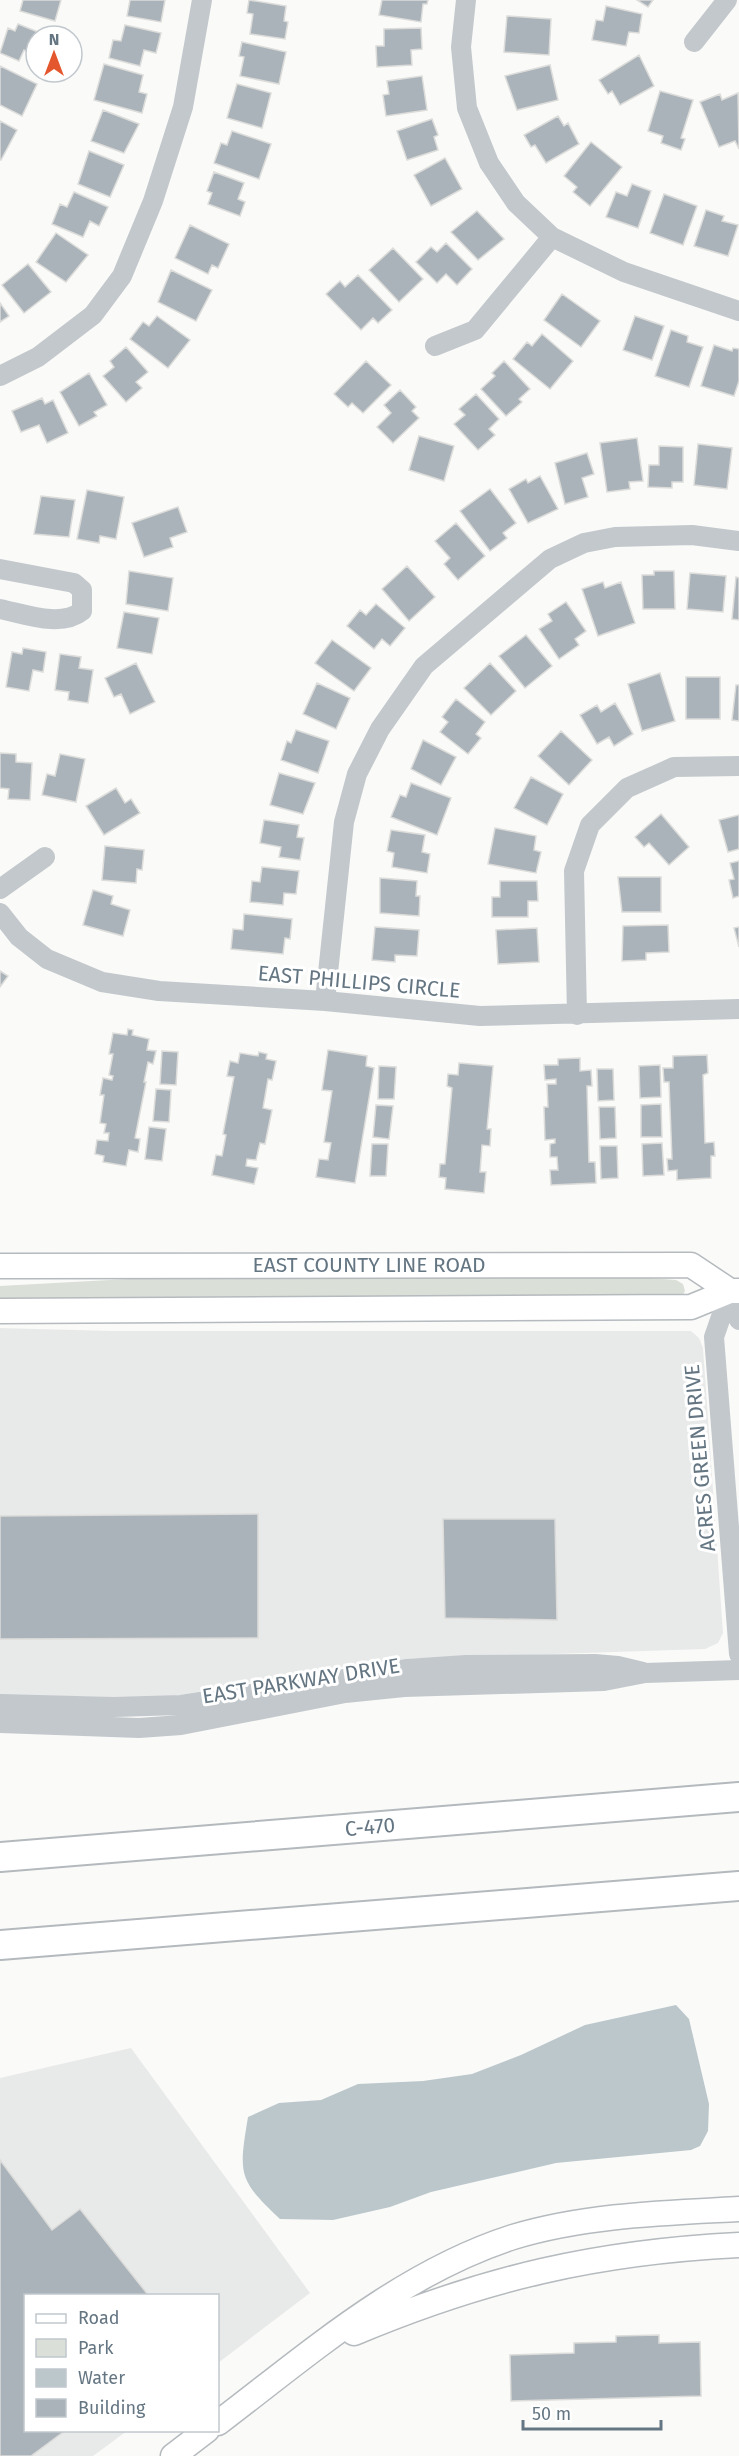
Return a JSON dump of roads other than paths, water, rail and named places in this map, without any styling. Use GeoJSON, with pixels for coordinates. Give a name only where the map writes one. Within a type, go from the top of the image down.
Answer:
{"type":"FeatureCollection","features":[{"type":"Feature","properties":{"kind":"highway","name":"C-470"},"geometry":{"type":"LineString","coordinates":[[0,1857],[739,1797]]}},
{"type":"Feature","properties":{"kind":"highway"},"geometry":{"type":"LineString","coordinates":[[0,1846],[88,1851]]}},
{"type":"Feature","properties":{"kind":"highway"},"geometry":{"type":"LineString","coordinates":[[0,1945],[739,1886]]}},
{"type":"Feature","properties":{"kind":"highway"},"geometry":{"type":"LineString","coordinates":[[0,1963],[221,1942],[271,1923]]}},
{"type":"Feature","properties":{"kind":"main road","name":"EAST COUNTY LINE ROAD"},"geometry":{"type":"LineString","coordinates":[[0,1266],[691,1264],[734,1291]]}},
{"type":"Feature","properties":{"kind":"main road","name":"EAST COUNTY LINE ROAD"},"geometry":{"type":"LineString","coordinates":[[0,1311],[691,1307],[734,1291]]}},
{"type":"Feature","properties":{"kind":"main road"},"geometry":{"type":"LineString","coordinates":[[219,2422],[375,2306],[425,2274],[467,2254],[514,2237],[557,2226],[605,2219],[739,2209]]}},
{"type":"Feature","properties":{"kind":"main road"},"geometry":{"type":"LineString","coordinates":[[316,2349],[446,2297],[554,2267],[616,2255],[674,2248],[739,2245]]}},
{"type":"Feature","properties":{"kind":"main road"},"geometry":{"type":"LineString","coordinates":[[173,2456],[204,2432]]}},
{"type":"Feature","properties":{"kind":"street"},"geometry":{"type":"LineString","coordinates":[[0,376],[38,357],[93,315],[122,276],[153,201],[183,107],[202,0]]}},
{"type":"Feature","properties":{"kind":"street"},"geometry":{"type":"LineString","coordinates":[[466,0],[461,47],[467,108],[489,163],[516,203],[552,237],[624,272],[739,311]]}},
{"type":"Feature","properties":{"kind":"street"},"geometry":{"type":"LineString","coordinates":[[694,42],[727,0]]}},
{"type":"Feature","properties":{"kind":"street"},"geometry":{"type":"LineString","coordinates":[[435,346],[475,330],[552,237]]}},
{"type":"Feature","properties":{"kind":"street"},"geometry":{"type":"LineString","coordinates":[[325,1001],[344,822],[357,774],[380,729],[424,666],[550,559],[584,543],[615,537],[692,535],[739,541]]}},
{"type":"Feature","properties":{"kind":"street"},"geometry":{"type":"LineString","coordinates":[[0,569],[74,584],[82,590],[84,600],[82,611],[74,618],[59,619],[0,609]]}},
{"type":"Feature","properties":{"kind":"street"},"geometry":{"type":"LineString","coordinates":[[578,1015],[574,871],[590,825],[627,788],[674,767],[739,766]]}},
{"type":"Feature","properties":{"kind":"street"},"geometry":{"type":"LineString","coordinates":[[0,889],[45,857]]}},
{"type":"Feature","properties":{"kind":"street","name":"EAST PHILLIPS CIRCLE"},"geometry":{"type":"LineString","coordinates":[[0,913],[19,938],[47,959],[102,982],[159,991],[325,1001],[480,1016],[739,1010]]}},
{"type":"Feature","properties":{"kind":"street"},"geometry":{"type":"LineString","coordinates":[[734,1291],[739,1320]]}},
{"type":"Feature","properties":{"kind":"street","name":"ACRES GREEN DRIVE"},"geometry":{"type":"LineString","coordinates":[[734,1291],[714,1337],[739,1654]]}},
{"type":"Feature","properties":{"kind":"street","name":"EAST PARKWAY DRIVE"},"geometry":{"type":"LineString","coordinates":[[0,1704],[182,1706],[343,1678],[448,1666],[595,1664],[618,1666],[645,1673]]}},
{"type":"Feature","properties":{"kind":"street","name":"EAST PARKWAY DRIVE"},"geometry":{"type":"LineString","coordinates":[[0,1723],[93,1728],[171,1726],[225,1718],[345,1693],[443,1685],[604,1681],[645,1673],[739,1670]]}},
{"type":"Feature","properties":{"kind":"water"},"geometry":{"type":"Polygon","coordinates":[[[676,2005],[689,2019],[709,2104],[708,2131],[700,2146],[691,2150],[556,2163],[431,2192],[390,2207],[333,2220],[280,2219],[256,2194],[244,2174],[243,2151],[248,2117],[279,2103],[321,2100],[358,2084],[423,2081],[472,2074],[521,2055],[585,2025],[676,2005]]]}}]}
